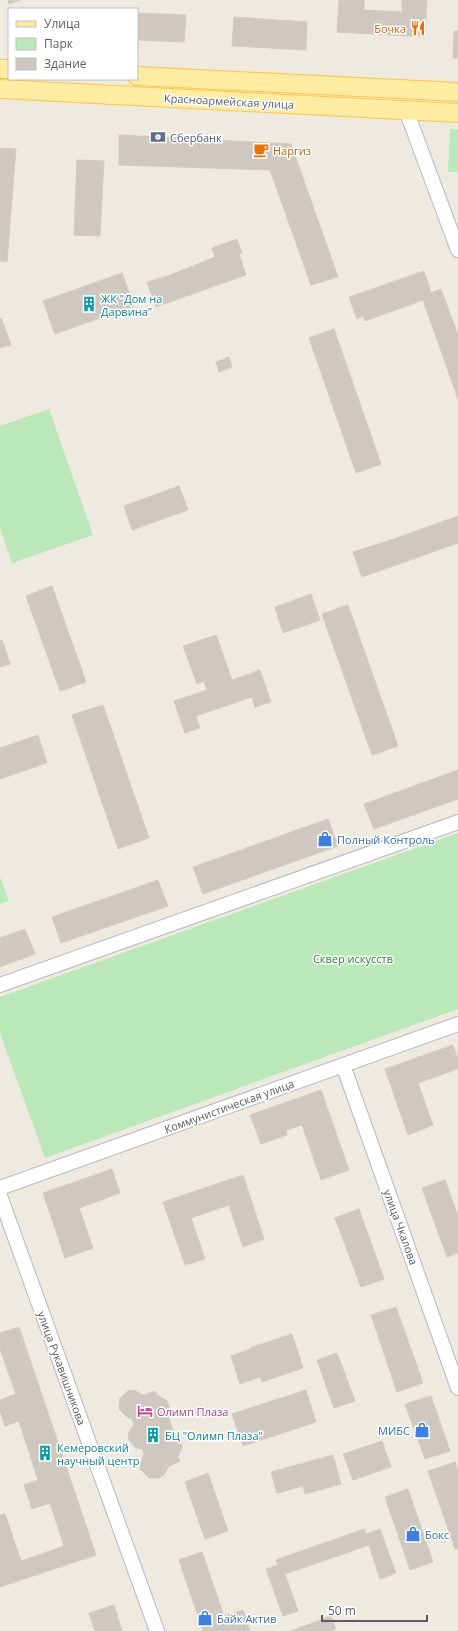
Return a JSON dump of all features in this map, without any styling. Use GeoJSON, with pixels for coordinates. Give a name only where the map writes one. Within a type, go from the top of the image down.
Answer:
{"type":"FeatureCollection","features":[{"type":"Feature","properties":{"kind":"main road","name":"Красноармейская улица"},"geometry":{"type":"LineString","coordinates":[[138,76],[458,92]]}},
{"type":"Feature","properties":{"kind":"main road","name":"Красноармейская улица"},"geometry":{"type":"LineString","coordinates":[[0,89],[458,113]]}},
{"type":"Feature","properties":{"kind":"street"},"geometry":{"type":"LineString","coordinates":[[406,110],[458,250]]}},
{"type":"Feature","properties":{"kind":"street"},"geometry":{"type":"LineString","coordinates":[[0,985],[458,822]]}},
{"type":"Feature","properties":{"kind":"street","name":"Коммунистическая улица"},"geometry":{"type":"LineString","coordinates":[[0,1188],[458,1024]]}},
{"type":"Feature","properties":{"kind":"street","name":"улица Чкалова"},"geometry":{"type":"LineString","coordinates":[[343,1065],[458,1388]]}},
{"type":"Feature","properties":{"kind":"street","name":"улица Рукавишникова"},"geometry":{"type":"LineString","coordinates":[[0,1196],[157,1631]]}},
{"type":"Feature","properties":{"kind":"green space"},"geometry":{"type":"Polygon","coordinates":[[[450,129],[458,129],[458,172],[448,172],[450,129]]]}},
{"type":"Feature","properties":{"kind":"green space"},"geometry":{"type":"Polygon","coordinates":[[[49,409],[93,535],[12,563],[0,528],[0,426],[49,409]]]}},
{"type":"Feature","properties":{"kind":"green space","name":"Сквер искусств"},"geometry":{"type":"Polygon","coordinates":[[[458,833],[458,1009],[45,1158],[0,1033],[0,997],[458,833]]]}},
{"type":"Feature","properties":{"kind":"green space"},"geometry":{"type":"Polygon","coordinates":[[[0,877],[9,901],[0,904],[0,877]]]}},
{"type":"Feature","properties":{"kind":"building"},"geometry":{"type":"Polygon","coordinates":[[[8,0],[20,0],[9,4],[8,0]]]}},
{"type":"Feature","properties":{"kind":"building"},"geometry":{"type":"Polygon","coordinates":[[[339,0],[364,0],[364,10],[402,12],[402,0],[427,0],[425,37],[337,32],[339,0]]]}},
{"type":"Feature","properties":{"kind":"building"},"geometry":{"type":"Polygon","coordinates":[[[138,13],[186,15],[184,42],[138,40],[138,13]]]}},
{"type":"Feature","properties":{"kind":"building"},"geometry":{"type":"Polygon","coordinates":[[[234,17],[307,22],[306,50],[232,46],[234,17]]]}},
{"type":"Feature","properties":{"kind":"building"},"geometry":{"type":"Polygon","coordinates":[[[454,31],[458,31],[458,58],[453,58],[454,31]]]}},
{"type":"Feature","properties":{"kind":"building"},"geometry":{"type":"Polygon","coordinates":[[[119,135],[291,144],[270,170],[119,165],[119,135]]]}},
{"type":"Feature","properties":{"kind":"building"},"geometry":{"type":"Polygon","coordinates":[[[291,144],[338,277],[311,285],[270,170],[291,144]]]}},
{"type":"Feature","properties":{"kind":"building"},"geometry":{"type":"Polygon","coordinates":[[[0,148],[16,149],[7,262],[0,261],[0,148]]]}},
{"type":"Feature","properties":{"kind":"building"},"geometry":{"type":"Polygon","coordinates":[[[77,160],[104,161],[100,236],[74,235],[77,160]]]}},
{"type":"Feature","properties":{"kind":"building"},"geometry":{"type":"Polygon","coordinates":[[[237,239],[242,253],[239,254],[246,275],[156,307],[147,282],[168,276],[215,257],[212,248],[237,239]]]}},
{"type":"Feature","properties":{"kind":"building"},"geometry":{"type":"Polygon","coordinates":[[[424,271],[431,293],[441,289],[458,335],[458,399],[423,300],[365,321],[363,316],[357,319],[349,297],[424,271]]]}},
{"type":"Feature","properties":{"kind":"building","name":"ЖК \"Дом на Дарвина\""},"geometry":{"type":"Polygon","coordinates":[[[122,273],[134,306],[55,334],[43,301],[122,273]]]}},
{"type":"Feature","properties":{"kind":"building"},"geometry":{"type":"Polygon","coordinates":[[[1,318],[11,345],[0,348],[0,319],[1,318]]]}},
{"type":"Feature","properties":{"kind":"building"},"geometry":{"type":"Polygon","coordinates":[[[334,329],[381,464],[356,473],[309,338],[334,329]]]}},
{"type":"Feature","properties":{"kind":"building"},"geometry":{"type":"Polygon","coordinates":[[[229,357],[232,367],[219,372],[216,362],[229,357]]]}},
{"type":"Feature","properties":{"kind":"building"},"geometry":{"type":"Polygon","coordinates":[[[179,486],[188,510],[132,530],[124,506],[179,486]]]}},
{"type":"Feature","properties":{"kind":"building"},"geometry":{"type":"Polygon","coordinates":[[[458,516],[458,543],[396,565],[388,541],[458,516]]]}},
{"type":"Feature","properties":{"kind":"building"},"geometry":{"type":"Polygon","coordinates":[[[388,541],[396,565],[362,577],[353,552],[388,541]]]}},
{"type":"Feature","properties":{"kind":"building"},"geometry":{"type":"Polygon","coordinates":[[[52,586],[86,682],[60,691],[26,596],[52,586]]]}},
{"type":"Feature","properties":{"kind":"building"},"geometry":{"type":"Polygon","coordinates":[[[311,594],[320,620],[283,633],[275,607],[311,594]]]}},
{"type":"Feature","properties":{"kind":"building"},"geometry":{"type":"Polygon","coordinates":[[[348,605],[398,746],[372,755],[322,614],[348,605]]]}},
{"type":"Feature","properties":{"kind":"building"},"geometry":{"type":"Polygon","coordinates":[[[216,635],[232,680],[260,670],[271,702],[255,707],[252,697],[196,716],[200,728],[185,733],[174,701],[207,690],[204,681],[197,684],[183,646],[216,635]]]}},
{"type":"Feature","properties":{"kind":"building"},"geometry":{"type":"Polygon","coordinates":[[[2,640],[10,664],[0,667],[0,641],[2,640]]]}},
{"type":"Feature","properties":{"kind":"building"},"geometry":{"type":"Polygon","coordinates":[[[103,705],[149,838],[118,849],[72,715],[103,705]]]}},
{"type":"Feature","properties":{"kind":"building"},"geometry":{"type":"Polygon","coordinates":[[[38,735],[47,763],[0,779],[0,748],[38,735]]]}},
{"type":"Feature","properties":{"kind":"building"},"geometry":{"type":"Polygon","coordinates":[[[458,770],[458,799],[374,829],[364,804],[458,770]]]}},
{"type":"Feature","properties":{"kind":"building"},"geometry":{"type":"Polygon","coordinates":[[[328,819],[338,846],[203,894],[193,867],[328,819]]]}},
{"type":"Feature","properties":{"kind":"building"},"geometry":{"type":"Polygon","coordinates":[[[158,880],[168,906],[61,943],[52,917],[158,880]]]}},
{"type":"Feature","properties":{"kind":"building"},"geometry":{"type":"Polygon","coordinates":[[[25,929],[35,954],[0,967],[0,938],[25,929]]]}},
{"type":"Feature","properties":{"kind":"building"},"geometry":{"type":"Polygon","coordinates":[[[453,1045],[458,1059],[458,1069],[418,1083],[433,1125],[408,1135],[385,1069],[453,1045]]]}},
{"type":"Feature","properties":{"kind":"building"},"geometry":{"type":"Polygon","coordinates":[[[321,1090],[349,1170],[321,1180],[302,1125],[286,1130],[287,1135],[261,1144],[250,1115],[321,1090]]]}},
{"type":"Feature","properties":{"kind":"building"},"geometry":{"type":"Polygon","coordinates":[[[112,1169],[120,1193],[79,1208],[93,1248],[65,1258],[43,1193],[112,1169]]]}},
{"type":"Feature","properties":{"kind":"building"},"geometry":{"type":"Polygon","coordinates":[[[243,1175],[264,1239],[243,1247],[229,1205],[191,1218],[205,1259],[185,1265],[163,1202],[243,1175]]]}},
{"type":"Feature","properties":{"kind":"building"},"geometry":{"type":"Polygon","coordinates":[[[445,1180],[458,1216],[458,1253],[447,1257],[422,1188],[445,1180]]]}},
{"type":"Feature","properties":{"kind":"building"},"geometry":{"type":"Polygon","coordinates":[[[359,1209],[384,1279],[361,1287],[335,1218],[359,1209]]]}},
{"type":"Feature","properties":{"kind":"building"},"geometry":{"type":"Polygon","coordinates":[[[396,1307],[423,1383],[397,1392],[371,1315],[396,1307]]]}},
{"type":"Feature","properties":{"kind":"building","name":"Кемеровский научный центр"},"geometry":{"type":"Polygon","coordinates":[[[19,1327],[96,1555],[0,1587],[0,1515],[5,1514],[21,1561],[64,1546],[50,1503],[32,1509],[24,1485],[38,1480],[19,1421],[5,1426],[0,1411],[0,1400],[16,1394],[0,1349],[0,1333],[19,1327]]]}},
{"type":"Feature","properties":{"kind":"building"},"geometry":{"type":"Polygon","coordinates":[[[292,1334],[303,1368],[262,1382],[250,1348],[292,1334]]]}},
{"type":"Feature","properties":{"kind":"building"},"geometry":{"type":"Polygon","coordinates":[[[251,1349],[260,1377],[240,1384],[231,1356],[251,1349]]]}},
{"type":"Feature","properties":{"kind":"building"},"geometry":{"type":"Polygon","coordinates":[[[337,1353],[355,1401],[334,1408],[317,1360],[337,1353]]]}},
{"type":"Feature","properties":{"kind":"building","name":"БЦ \"Олимп Плаза\""},"geometry":{"type":"Polygon","coordinates":[[[134,1390],[143,1395],[155,1391],[157,1395],[166,1400],[169,1405],[168,1416],[174,1433],[181,1441],[182,1447],[178,1457],[180,1461],[169,1466],[164,1475],[159,1478],[149,1478],[141,1470],[140,1465],[144,1454],[142,1449],[136,1448],[129,1440],[128,1434],[134,1424],[132,1419],[127,1417],[119,1409],[120,1398],[128,1391],[134,1390]]]}},
{"type":"Feature","properties":{"kind":"building"},"geometry":{"type":"Polygon","coordinates":[[[306,1390],[316,1422],[243,1446],[232,1414],[306,1390]]]}},
{"type":"Feature","properties":{"kind":"building"},"geometry":{"type":"Polygon","coordinates":[[[431,1396],[450,1451],[425,1459],[405,1404],[431,1396]]]}},
{"type":"Feature","properties":{"kind":"building"},"geometry":{"type":"Polygon","coordinates":[[[382,1441],[391,1467],[353,1480],[343,1454],[382,1441]]]}},
{"type":"Feature","properties":{"kind":"building"},"geometry":{"type":"Polygon","coordinates":[[[333,1455],[341,1484],[305,1494],[303,1486],[277,1493],[271,1472],[333,1455]]]}},
{"type":"Feature","properties":{"kind":"building"},"geometry":{"type":"Polygon","coordinates":[[[455,1462],[458,1471],[458,1548],[455,1549],[428,1471],[455,1462]]]}},
{"type":"Feature","properties":{"kind":"building"},"geometry":{"type":"Polygon","coordinates":[[[208,1473],[228,1531],[205,1539],[185,1482],[208,1473]]]}},
{"type":"Feature","properties":{"kind":"building"},"geometry":{"type":"Polygon","coordinates":[[[408,1489],[433,1562],[410,1570],[385,1497],[408,1489]]]}},
{"type":"Feature","properties":{"kind":"building"},"geometry":{"type":"Polygon","coordinates":[[[364,1529],[366,1534],[380,1529],[396,1573],[380,1579],[369,1545],[285,1574],[298,1611],[283,1616],[266,1569],[278,1565],[276,1560],[364,1529]]]}},
{"type":"Feature","properties":{"kind":"building"},"geometry":{"type":"Polygon","coordinates":[[[202,1552],[224,1616],[243,1610],[250,1631],[203,1631],[179,1560],[202,1552]]]}},
{"type":"Feature","properties":{"kind":"building"},"geometry":{"type":"Polygon","coordinates":[[[114,1605],[122,1631],[95,1631],[89,1613],[114,1605]]]}},
{"type":"Feature","properties":{"kind":"building"},"geometry":{"type":"Polygon","coordinates":[[[331,1616],[336,1629],[330,1631],[291,1631],[331,1616]]]}},
{"type":"Feature","properties":{"kind":"place","name":"Бочка"},"geometry":{"type":"Point","coordinates":[418,28]}},
{"type":"Feature","properties":{"kind":"place","name":"Сбербанк"},"geometry":{"type":"Point","coordinates":[158,137]}},
{"type":"Feature","properties":{"kind":"place","name":"Наргиз"},"geometry":{"type":"Point","coordinates":[261,150]}},
{"type":"Feature","properties":{"kind":"place","name":"ЖК \"Дом на Дарвина\""},"geometry":{"type":"Point","coordinates":[89,304]}},
{"type":"Feature","properties":{"kind":"place","name":"Полный Контроль"},"geometry":{"type":"Point","coordinates":[325,839]}},
{"type":"Feature","properties":{"kind":"place","name":"Олимп Плаза"},"geometry":{"type":"Point","coordinates":[145,1411]}},
{"type":"Feature","properties":{"kind":"place","name":"МИБС"},"geometry":{"type":"Point","coordinates":[422,1430]}},
{"type":"Feature","properties":{"kind":"place","name":"БЦ \"Олимп Плаза\""},"geometry":{"type":"Point","coordinates":[153,1435]}},
{"type":"Feature","properties":{"kind":"place","name":"Кемеровский научный центр"},"geometry":{"type":"Point","coordinates":[45,1453]}},
{"type":"Feature","properties":{"kind":"place","name":"Бокс"},"geometry":{"type":"Point","coordinates":[413,1534]}},
{"type":"Feature","properties":{"kind":"place","name":"Байк Актив"},"geometry":{"type":"Point","coordinates":[205,1618]}}]}
